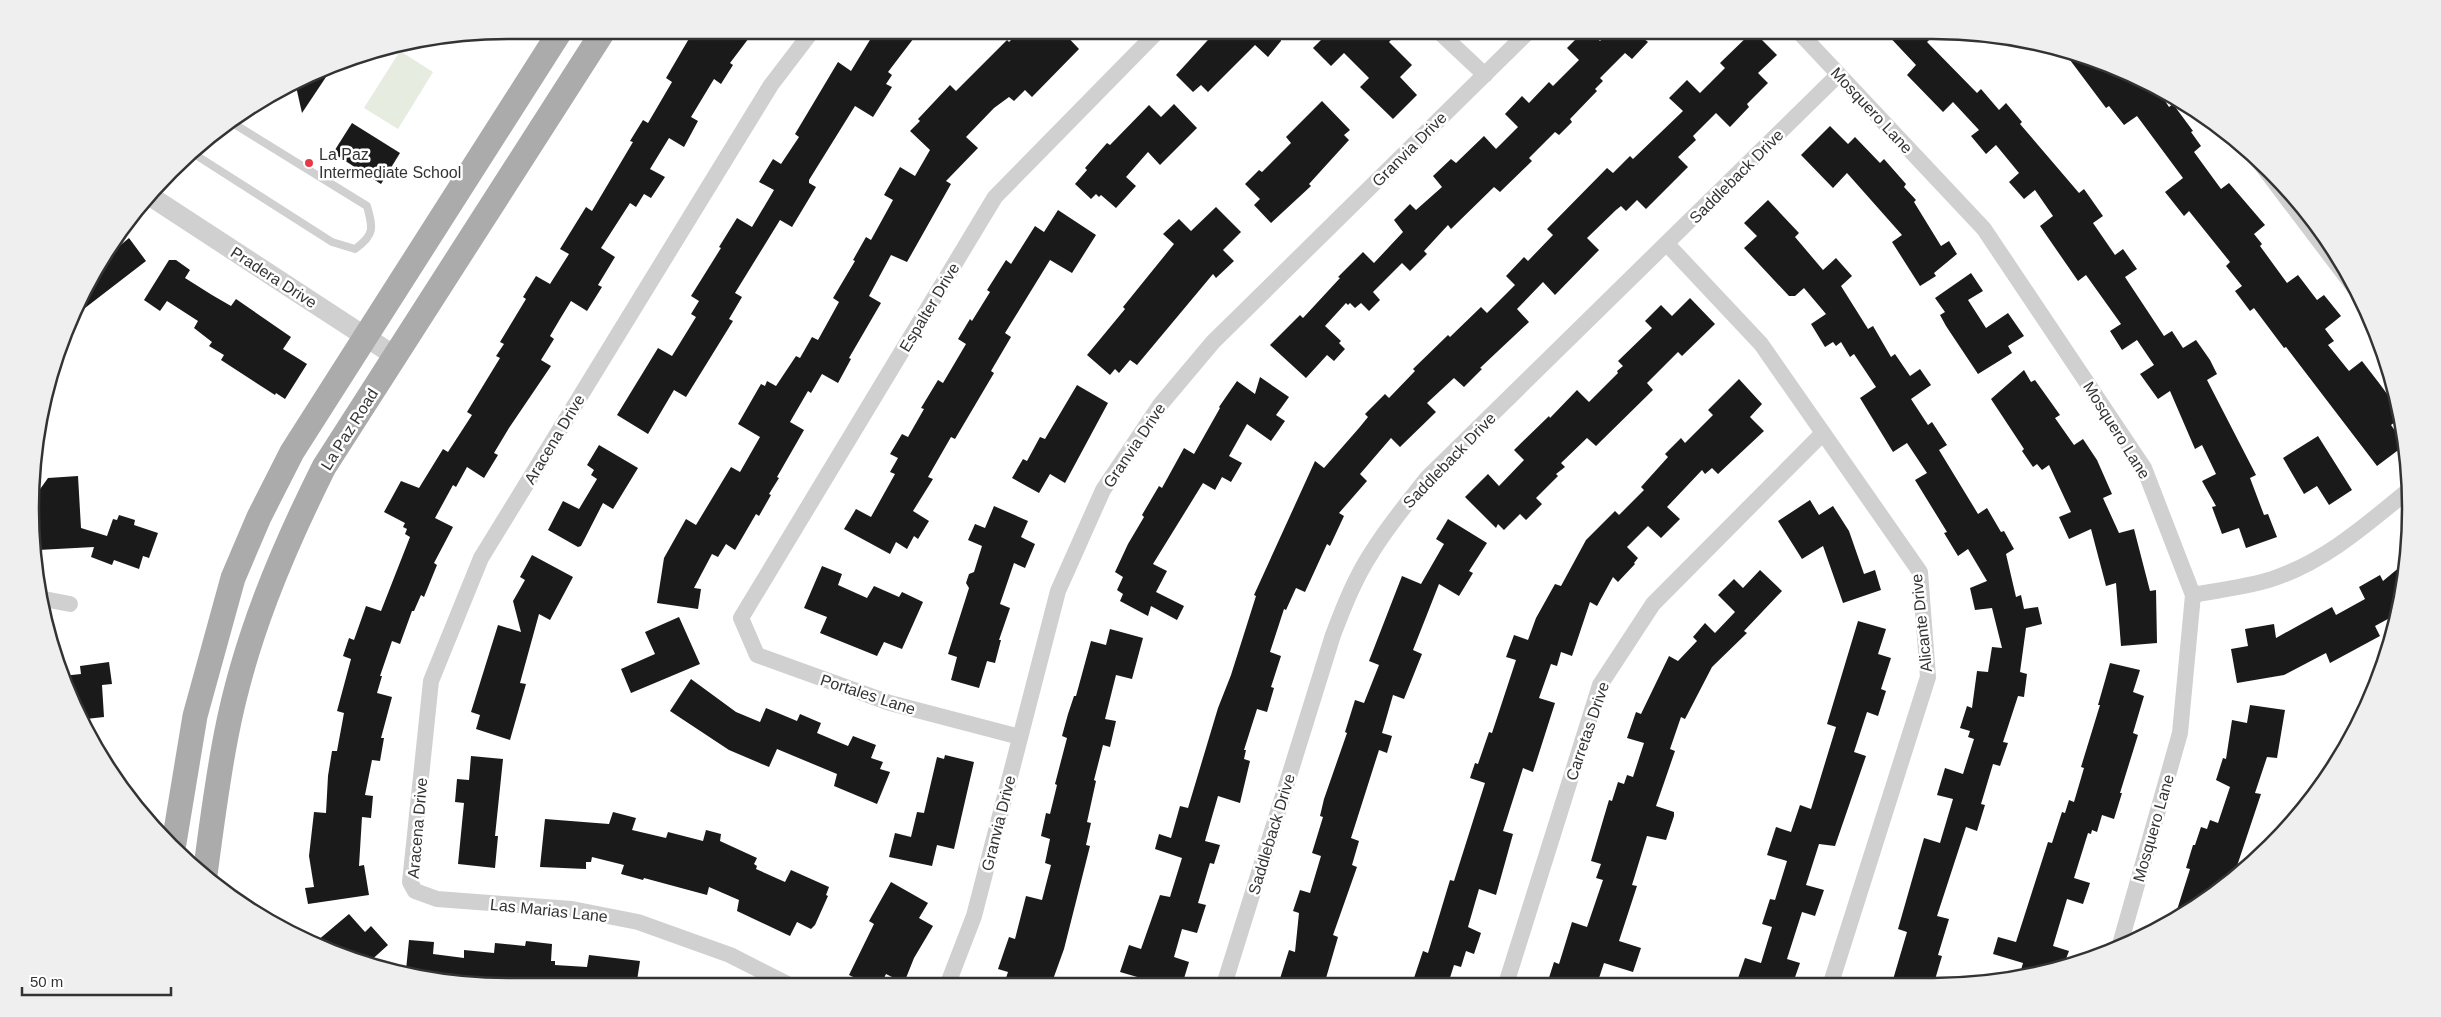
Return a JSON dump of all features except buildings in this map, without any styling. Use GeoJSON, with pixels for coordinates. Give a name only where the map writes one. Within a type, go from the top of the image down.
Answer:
{"type":"FeatureCollection","features":[{"type":"Feature","properties":{"kind":"main road"},"geometry":{"type":"LineString","coordinates":[[174,839],[195,716],[233,578],[259,518],[292,452],[364,336],[555,39]]}},
{"type":"Feature","properties":{"kind":"main road","name":"La Paz Road"},"geometry":{"type":"LineString","coordinates":[[206,868],[226,736],[243,666],[263,601],[288,538],[324,467],[598,39]]}},
{"type":"Feature","properties":{"kind":"street","name":"Aracena Drive"},"geometry":{"type":"LineString","coordinates":[[414,891],[410,882],[410,872],[431,682],[481,558],[772,85],[806,39]]}},
{"type":"Feature","properties":{"kind":"street","name":"Espalter Drive"},"geometry":{"type":"LineString","coordinates":[[741,618],[995,197],[1151,39]]}},
{"type":"Feature","properties":{"kind":"street"},"geometry":{"type":"LineString","coordinates":[[1447,39],[1485,75]]}},
{"type":"Feature","properties":{"kind":"street","name":"Granvia Drive"},"geometry":{"type":"LineString","coordinates":[[950,978],[974,916],[1058,591],[1103,490],[1160,405],[1213,342],[1521,39]]}},
{"type":"Feature","properties":{"kind":"street","name":"Mosquero Lane"},"geometry":{"type":"LineString","coordinates":[[1805,39],[1984,229],[2144,468],[2193,594],[2180,733],[2122,938]]}},
{"type":"Feature","properties":{"kind":"street","name":"Saddleback Drive"},"geometry":{"type":"LineString","coordinates":[[1226,978],[1332,635],[1349,594],[1371,552],[1427,478],[1838,75]]}},
{"type":"Feature","properties":{"kind":"street","name":"Pradera Drive"},"geometry":{"type":"LineString","coordinates":[[155,199],[396,356]]}},
{"type":"Feature","properties":{"kind":"street","name":"Alicante Drive"},"geometry":{"type":"LineString","coordinates":[[1667,244],[1761,344],[1920,572],[1928,677],[1833,978]]}},
{"type":"Feature","properties":{"kind":"street","name":"Carretas Drive"},"geometry":{"type":"LineString","coordinates":[[1508,978],[1600,685],[1653,604],[1823,432]]}},
{"type":"Feature","properties":{"kind":"street"},"geometry":{"type":"LineString","coordinates":[[2193,594],[2271,580],[2305,566],[2338,546],[2402,496]]}},
{"type":"Feature","properties":{"kind":"street"},"geometry":{"type":"LineString","coordinates":[[48,600],[70,604]]}},
{"type":"Feature","properties":{"kind":"street","name":"Portales Lane"},"geometry":{"type":"LineString","coordinates":[[741,618],[757,655],[890,703],[1020,737]]}},
{"type":"Feature","properties":{"kind":"street","name":"Las Marias Lane"},"geometry":{"type":"LineString","coordinates":[[414,891],[437,899],[572,909],[638,922],[730,955],[775,978]]}},
{"type":"Feature","properties":{"kind":"lane"},"geometry":{"type":"LineString","coordinates":[[198,156],[332,242],[355,249],[367,240],[372,226],[367,206],[237,126]]}},
{"type":"Feature","properties":{"kind":"shaded area"},"geometry":{"type":"Polygon","coordinates":[[[399,52],[433,72],[398,129],[364,108],[399,52]]]}},
{"type":"Feature","properties":{"kind":"place","name":"La Paz Intermediate School"},"geometry":{"type":"Point","coordinates":[309,163]}}]}
